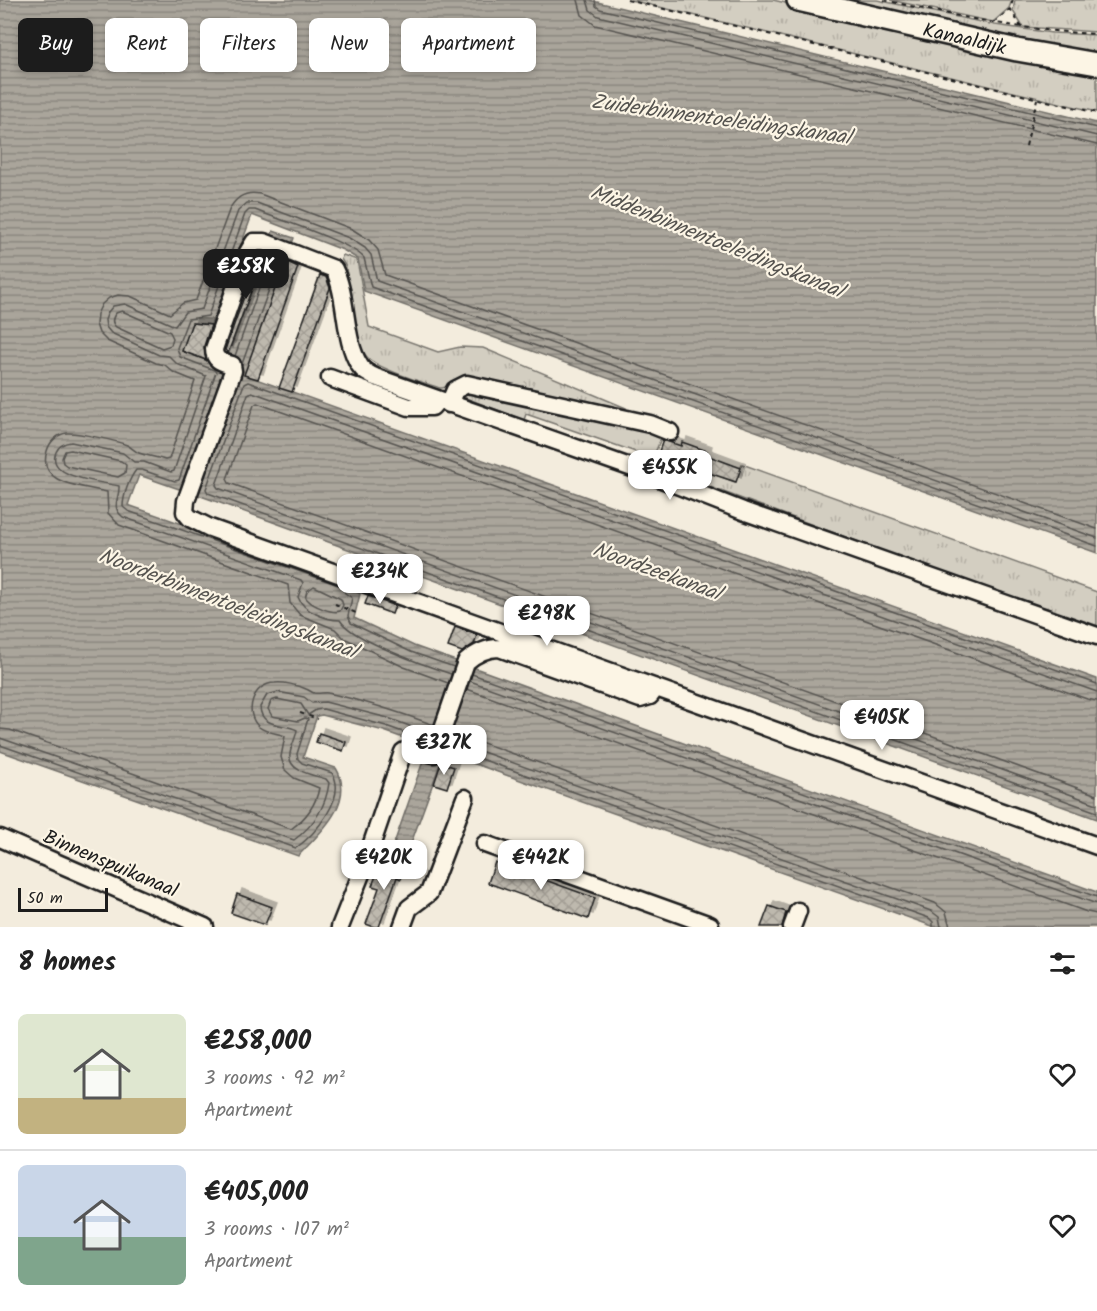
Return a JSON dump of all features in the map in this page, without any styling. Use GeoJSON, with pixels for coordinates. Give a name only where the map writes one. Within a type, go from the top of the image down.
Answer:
{"type":"FeatureCollection","features":[{"type":"Feature","properties":{"kind":"main road","name":"Kanaaldijk"},"geometry":{"type":"LineString","coordinates":[[798,0],[1017,50],[1097,63]]}},
{"type":"Feature","properties":{"kind":"street"},"geometry":{"type":"LineString","coordinates":[[1097,636],[743,511],[641,471],[375,377],[361,368],[354,355],[341,283],[334,269],[264,242],[254,242],[248,252],[216,342],[214,355],[217,360],[231,365],[233,371],[189,495],[185,512],[190,518],[210,528],[1097,846]]}},
{"type":"Feature","properties":{"kind":"street"},"geometry":{"type":"LineString","coordinates":[[330,378],[409,407],[432,407],[444,402],[455,390],[467,384],[650,424],[670,432]]}},
{"type":"Feature","properties":{"kind":"street"},"geometry":{"type":"LineString","coordinates":[[340,927],[365,864],[403,752],[411,748],[434,754],[466,662],[491,648],[499,648],[640,699],[650,696],[656,688]]}},
{"type":"Feature","properties":{"kind":"street"},"geometry":{"type":"LineString","coordinates":[[402,927],[409,908],[429,893],[465,798]]}},
{"type":"Feature","properties":{"kind":"street","name":"Binnenspuikanaal"},"geometry":{"type":"LineString","coordinates":[[0,838],[205,927]]}},
{"type":"Feature","properties":{"kind":"street"},"geometry":{"type":"LineString","coordinates":[[485,844],[710,925],[709,927]]}},
{"type":"Feature","properties":{"kind":"path"},"geometry":{"type":"LineString","coordinates":[[627,0],[1097,113]]}},
{"type":"Feature","properties":{"kind":"path"},"geometry":{"type":"LineString","coordinates":[[884,0],[994,24],[1097,34]]}},
{"type":"Feature","properties":{"kind":"path"},"geometry":{"type":"LineString","coordinates":[[994,24],[1010,9],[1013,0]]}},
{"type":"Feature","properties":{"kind":"path"},"geometry":{"type":"LineString","coordinates":[[1010,9],[1022,28]]}},
{"type":"Feature","properties":{"kind":"path"},"geometry":{"type":"LineString","coordinates":[[1026,146],[1037,99]]}},
{"type":"Feature","properties":{"kind":"path"},"geometry":{"type":"LineString","coordinates":[[335,604],[356,613]]}},
{"type":"Feature","properties":{"kind":"path"},"geometry":{"type":"LineString","coordinates":[[300,713],[318,719]]}},
{"type":"Feature","properties":{"kind":"green space"},"geometry":{"type":"Polygon","coordinates":[[[630,0],[773,0],[1027,59],[1097,71],[1097,112],[630,0]]]}},
{"type":"Feature","properties":{"kind":"green space"},"geometry":{"type":"Polygon","coordinates":[[[828,0],[877,0],[995,25],[1052,33],[1097,35],[1097,54],[1075,52],[828,0]]]}},
{"type":"Feature","properties":{"kind":"green space"},"geometry":{"type":"Polygon","coordinates":[[[890,0],[1012,0],[1009,8],[993,22],[890,0]]]}},
{"type":"Feature","properties":{"kind":"green space"},"geometry":{"type":"Polygon","coordinates":[[[1015,0],[1097,0],[1097,32],[1023,27],[1013,11],[1015,0]]]}},
{"type":"Feature","properties":{"kind":"green space"},"geometry":{"type":"Polygon","coordinates":[[[343,255],[357,260],[369,327],[438,352],[460,347],[483,348],[626,408],[625,411],[469,376],[440,388],[401,375],[373,362],[362,350],[359,340],[346,267],[341,259],[343,255]]]}},
{"type":"Feature","properties":{"kind":"green space"},"geometry":{"type":"Polygon","coordinates":[[[464,388],[663,433],[653,458],[526,414],[524,420],[463,397],[460,393],[464,388]]]}},
{"type":"Feature","properties":{"kind":"green space"},"geometry":{"type":"Polygon","coordinates":[[[742,464],[1097,592],[1097,630],[691,480],[692,475],[698,477],[701,469],[735,482],[742,464]]]}},
{"type":"Feature","properties":{"kind":"water"},"geometry":{"type":"Polygon","coordinates":[[[0,0],[589,0],[1097,123],[1097,553],[364,291],[358,259],[343,250],[252,215],[211,325],[192,323],[182,351],[224,367],[273,231],[294,238],[245,375],[1097,679],[1097,819],[198,495],[241,374],[225,367],[182,490],[139,475],[128,505],[351,583],[349,589],[360,594],[354,618],[414,646],[1097,892],[1097,927],[935,927],[444,753],[406,857],[391,852],[428,747],[384,731],[322,715],[317,716],[303,757],[336,768],[341,781],[342,793],[333,816],[298,856],[0,751],[0,0]]]}},
{"type":"Feature","properties":{"kind":"building"},"geometry":{"type":"Polygon","coordinates":[[[260,252],[265,254],[228,353],[225,350],[260,252]]]}},
{"type":"Feature","properties":{"kind":"building"},"geometry":{"type":"Polygon","coordinates":[[[285,261],[298,267],[258,379],[244,375],[285,261]]]}},
{"type":"Feature","properties":{"kind":"building"},"geometry":{"type":"Polygon","coordinates":[[[320,275],[326,277],[330,288],[292,392],[279,388],[320,275]]]}},
{"type":"Feature","properties":{"kind":"building"},"geometry":{"type":"Polygon","coordinates":[[[192,323],[211,325],[204,346],[206,360],[182,351],[192,323]]]}},
{"type":"Feature","properties":{"kind":"building"},"geometry":{"type":"Polygon","coordinates":[[[663,440],[681,446],[682,442],[707,451],[706,455],[741,468],[736,482],[700,470],[696,481],[671,472],[675,461],[658,454],[663,440]]]}},
{"type":"Feature","properties":{"kind":"building"},"geometry":{"type":"Polygon","coordinates":[[[368,596],[395,606],[392,614],[365,604],[368,596]]]}},
{"type":"Feature","properties":{"kind":"building"},"geometry":{"type":"Polygon","coordinates":[[[455,627],[477,635],[474,644],[462,652],[448,647],[455,627]]]}},
{"type":"Feature","properties":{"kind":"building"},"geometry":{"type":"Polygon","coordinates":[[[319,733],[346,742],[343,751],[316,742],[319,733]]]}},
{"type":"Feature","properties":{"kind":"building"},"geometry":{"type":"Polygon","coordinates":[[[441,763],[454,767],[447,788],[434,784],[441,763]]]}},
{"type":"Feature","properties":{"kind":"building"},"geometry":{"type":"Polygon","coordinates":[[[382,860],[405,869],[401,879],[397,877],[379,927],[374,927],[366,924],[379,888],[372,886],[382,860]]]}},
{"type":"Feature","properties":{"kind":"building"},"geometry":{"type":"Polygon","coordinates":[[[495,862],[595,898],[588,919],[488,883],[495,862]]]}},
{"type":"Feature","properties":{"kind":"building"},"geometry":{"type":"Polygon","coordinates":[[[237,894],[272,907],[265,925],[231,913],[237,894]]]}},
{"type":"Feature","properties":{"kind":"building"},"geometry":{"type":"Polygon","coordinates":[[[769,906],[786,912],[782,927],[761,927],[769,906]]]}},
{"type":"Feature","properties":{"kind":"water label","name":"Zuiderbinnentoeleidingskanaal"},"geometry":{"type":"Point","coordinates":[721,119]}},
{"type":"Feature","properties":{"kind":"water label","name":"Middenbinnentoeleidingskanaal"},"geometry":{"type":"Point","coordinates":[717,241]}},
{"type":"Feature","properties":{"kind":"water label","name":"Noordzeekanaal"},"geometry":{"type":"Point","coordinates":[657,571]}},
{"type":"Feature","properties":{"kind":"water label","name":"Noorderbinnentoeleidingskanaal"},"geometry":{"type":"Point","coordinates":[228,603]}}]}
